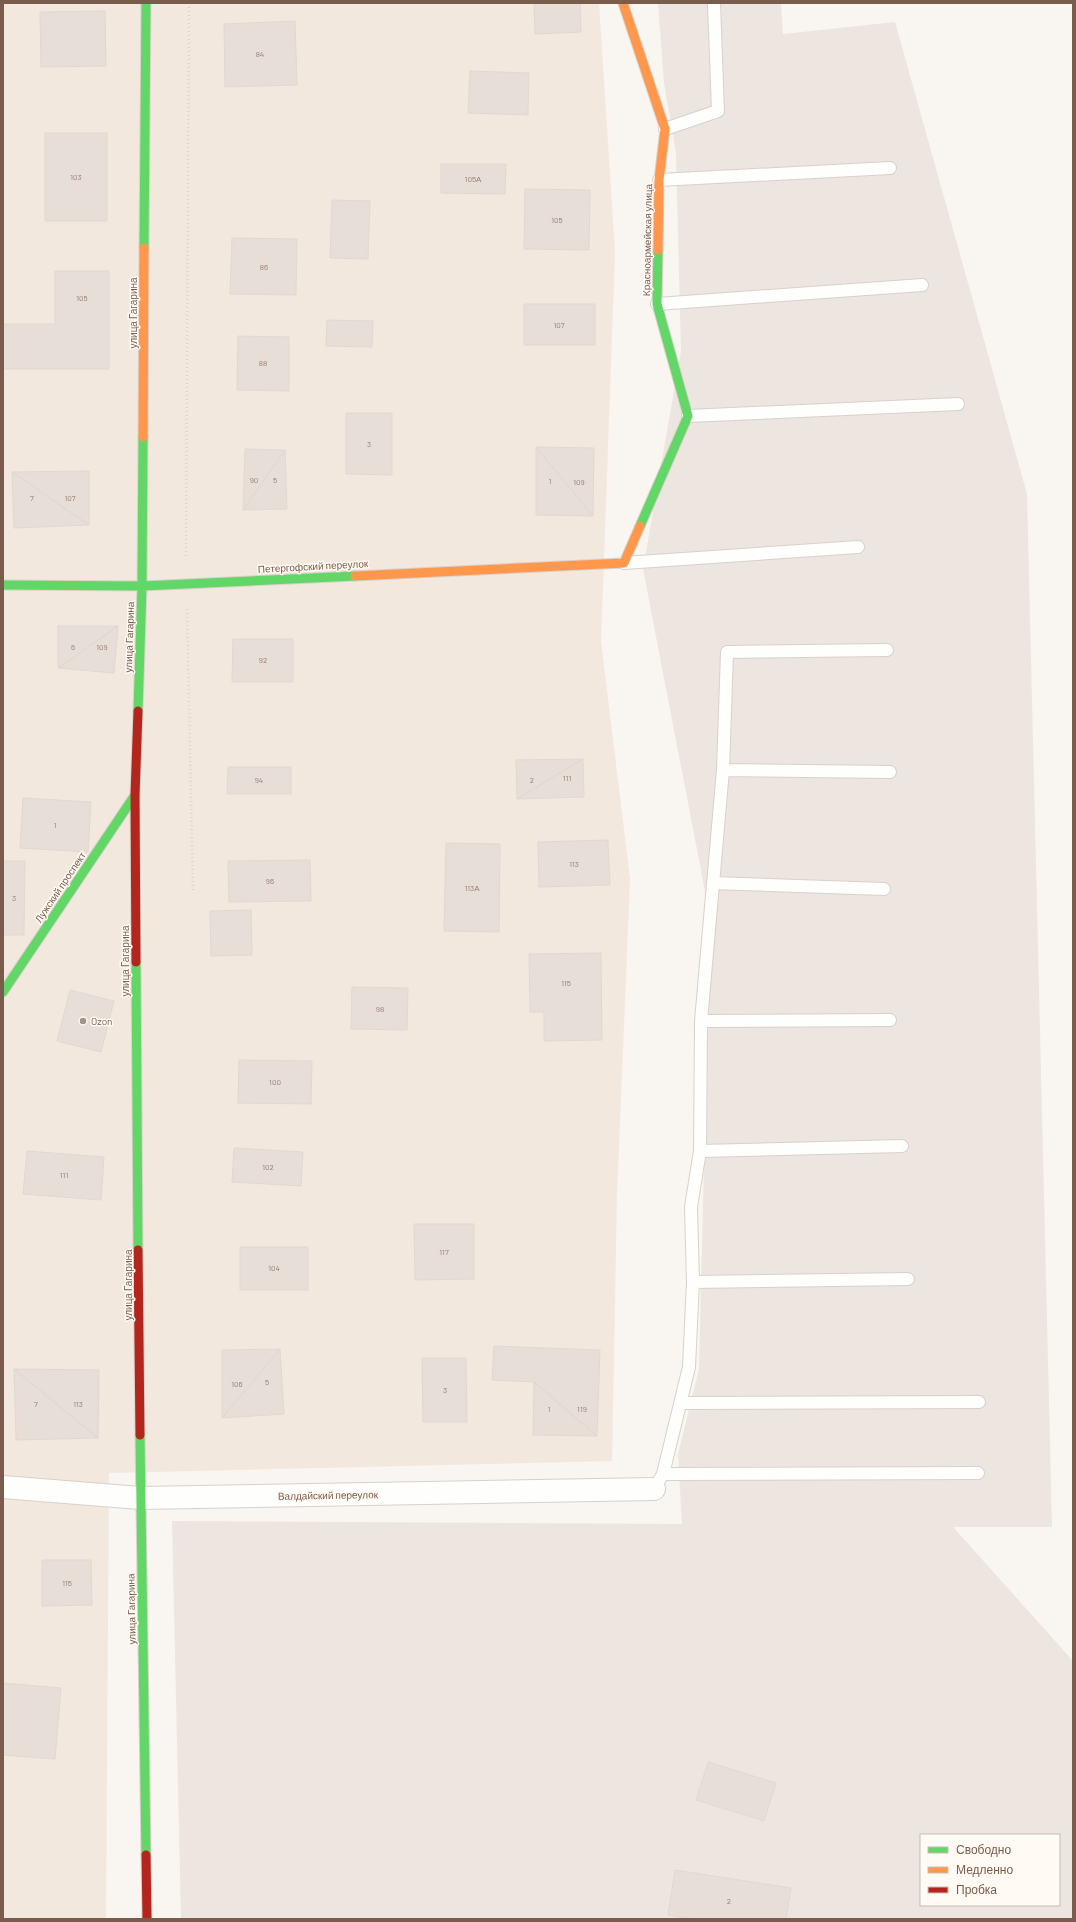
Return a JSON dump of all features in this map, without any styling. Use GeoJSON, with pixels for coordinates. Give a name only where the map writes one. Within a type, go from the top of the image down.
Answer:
{"type":"FeatureCollection","features":[{"type":"Feature","properties":{"kind":"street","name":"улица Гагарина"},"geometry":{"type":"LineString","coordinates":[[146,3],[142,586],[135,795],[140,1498],[147,1919]]}},
{"type":"Feature","properties":{"kind":"street","name":"Красноармейская улица"},"geometry":{"type":"LineString","coordinates":[[623,3],[665,129],[659,180],[657,304],[688,416]]}},
{"type":"Feature","properties":{"kind":"street"},"geometry":{"type":"LineString","coordinates":[[624,563],[688,416]]}},
{"type":"Feature","properties":{"kind":"street","name":"Петергофский переулок"},"geometry":{"type":"LineString","coordinates":[[3,585],[142,586],[186,582],[624,563]]}},
{"type":"Feature","properties":{"kind":"street","name":"Лужский проспект"},"geometry":{"type":"LineString","coordinates":[[3,992],[135,795]]}},
{"type":"Feature","properties":{"kind":"street","name":"Валдайский переулок"},"geometry":{"type":"LineString","coordinates":[[3,1487],[140,1498],[658,1482]]}},
{"type":"Feature","properties":{"kind":"lane"},"geometry":{"type":"LineString","coordinates":[[665,129],[718,111],[714,3]]}},
{"type":"Feature","properties":{"kind":"lane"},"geometry":{"type":"LineString","coordinates":[[659,180],[890,168]]}},
{"type":"Feature","properties":{"kind":"lane"},"geometry":{"type":"LineString","coordinates":[[657,304],[922,285]]}},
{"type":"Feature","properties":{"kind":"lane"},"geometry":{"type":"LineString","coordinates":[[688,416],[958,404]]}},
{"type":"Feature","properties":{"kind":"lane"},"geometry":{"type":"LineString","coordinates":[[624,563],[858,547]]}},
{"type":"Feature","properties":{"kind":"lane"},"geometry":{"type":"LineString","coordinates":[[887,650],[727,652],[723,770],[702,1021],[700,1151],[691,1207],[693,1282],[689,1367],[658,1482],[978,1473]]}},
{"type":"Feature","properties":{"kind":"lane"},"geometry":{"type":"LineString","coordinates":[[723,770],[890,772]]}},
{"type":"Feature","properties":{"kind":"lane"},"geometry":{"type":"LineString","coordinates":[[713,883],[884,889]]}},
{"type":"Feature","properties":{"kind":"lane"},"geometry":{"type":"LineString","coordinates":[[702,1021],[890,1020]]}},
{"type":"Feature","properties":{"kind":"lane"},"geometry":{"type":"LineString","coordinates":[[700,1151],[902,1146]]}},
{"type":"Feature","properties":{"kind":"lane"},"geometry":{"type":"LineString","coordinates":[[693,1282],[908,1279]]}},
{"type":"Feature","properties":{"kind":"lane"},"geometry":{"type":"LineString","coordinates":[[680,1403],[979,1402]]}},
{"type":"Feature","properties":{"kind":"path"},"geometry":{"type":"LineString","coordinates":[[189,3],[186,582],[193,890]]}},
{"type":"Feature","properties":{"kind":"shaded area"},"geometry":{"type":"Polygon","coordinates":[[[3,3],[599,3],[615,252],[601,641],[630,879],[617,1194],[612,1461],[109,1473],[106,1919],[3,1919],[3,3]]]}},
{"type":"Feature","properties":{"kind":"shaded area"},"geometry":{"type":"Polygon","coordinates":[[[658,3],[781,3],[783,34],[895,22],[1027,494],[1052,1527],[953,1527],[1073,1661],[1073,1919],[181,1919],[172,1521],[682,1524],[678,1454],[699,1369],[710,917],[643,569],[681,351],[676,153],[664,83],[658,3]]]}},
{"type":"Feature","properties":{"kind":"building"},"geometry":{"type":"Polygon","coordinates":[[[534,3],[580,3],[581,32],[535,34],[534,3]]]}},
{"type":"Feature","properties":{"kind":"building"},"geometry":{"type":"Polygon","coordinates":[[[105,11],[106,66],[41,67],[40,12],[105,11]]]}},
{"type":"Feature","properties":{"kind":"building"},"geometry":{"type":"Polygon","coordinates":[[[295,21],[297,85],[225,87],[224,24],[295,21]]]}},
{"type":"Feature","properties":{"kind":"building"},"geometry":{"type":"Polygon","coordinates":[[[470,71],[529,73],[528,115],[468,113],[470,71]]]}},
{"type":"Feature","properties":{"kind":"building"},"geometry":{"type":"Polygon","coordinates":[[[45,133],[107,133],[107,221],[45,221],[45,133]]]}},
{"type":"Feature","properties":{"kind":"building"},"geometry":{"type":"Polygon","coordinates":[[[441,164],[506,164],[505,194],[441,193],[441,164]]]}},
{"type":"Feature","properties":{"kind":"building"},"geometry":{"type":"Polygon","coordinates":[[[525,189],[590,190],[589,250],[524,249],[525,189]]]}},
{"type":"Feature","properties":{"kind":"building"},"geometry":{"type":"Polygon","coordinates":[[[332,200],[370,201],[368,259],[330,258],[332,200]]]}},
{"type":"Feature","properties":{"kind":"building"},"geometry":{"type":"Polygon","coordinates":[[[232,238],[297,239],[296,295],[230,294],[232,238]]]}},
{"type":"Feature","properties":{"kind":"building"},"geometry":{"type":"Polygon","coordinates":[[[55,271],[109,271],[109,369],[3,369],[3,324],[55,324],[55,271]]]}},
{"type":"Feature","properties":{"kind":"building"},"geometry":{"type":"Polygon","coordinates":[[[524,304],[595,304],[595,345],[524,345],[524,304]]]}},
{"type":"Feature","properties":{"kind":"building"},"geometry":{"type":"Polygon","coordinates":[[[327,320],[373,321],[372,347],[326,346],[327,320]]]}},
{"type":"Feature","properties":{"kind":"building"},"geometry":{"type":"Polygon","coordinates":[[[238,336],[289,337],[289,391],[237,390],[238,336]]]}},
{"type":"Feature","properties":{"kind":"building"},"geometry":{"type":"Polygon","coordinates":[[[346,413],[392,413],[392,475],[346,474],[346,413]]]}},
{"type":"Feature","properties":{"kind":"building"},"geometry":{"type":"Polygon","coordinates":[[[536,447],[594,448],[593,516],[536,447]]]}},
{"type":"Feature","properties":{"kind":"building"},"geometry":{"type":"Polygon","coordinates":[[[536,447],[593,516],[536,515],[536,447]]]}},
{"type":"Feature","properties":{"kind":"building"},"geometry":{"type":"Polygon","coordinates":[[[245,449],[285,450],[243,510],[245,449]]]}},
{"type":"Feature","properties":{"kind":"building"},"geometry":{"type":"Polygon","coordinates":[[[285,450],[287,509],[243,510],[285,450]]]}},
{"type":"Feature","properties":{"kind":"building"},"geometry":{"type":"Polygon","coordinates":[[[89,471],[89,525],[12,472],[89,471]]]}},
{"type":"Feature","properties":{"kind":"building"},"geometry":{"type":"Polygon","coordinates":[[[12,472],[89,525],[14,528],[12,472]]]}},
{"type":"Feature","properties":{"kind":"building"},"geometry":{"type":"Polygon","coordinates":[[[58,626],[118,626],[58,668],[58,626]]]}},
{"type":"Feature","properties":{"kind":"building"},"geometry":{"type":"Polygon","coordinates":[[[118,626],[114,673],[58,668],[118,626]]]}},
{"type":"Feature","properties":{"kind":"building"},"geometry":{"type":"Polygon","coordinates":[[[233,639],[293,639],[293,682],[232,682],[233,639]]]}},
{"type":"Feature","properties":{"kind":"building"},"geometry":{"type":"Polygon","coordinates":[[[583,759],[517,799],[516,760],[583,759]]]}},
{"type":"Feature","properties":{"kind":"building"},"geometry":{"type":"Polygon","coordinates":[[[583,759],[584,797],[517,799],[583,759]]]}},
{"type":"Feature","properties":{"kind":"building"},"geometry":{"type":"Polygon","coordinates":[[[228,767],[291,767],[291,794],[227,794],[228,767]]]}},
{"type":"Feature","properties":{"kind":"building"},"geometry":{"type":"Polygon","coordinates":[[[23,798],[91,802],[88,852],[20,848],[23,798]]]}},
{"type":"Feature","properties":{"kind":"building"},"geometry":{"type":"Polygon","coordinates":[[[608,840],[610,885],[539,887],[538,842],[608,840]]]}},
{"type":"Feature","properties":{"kind":"building"},"geometry":{"type":"Polygon","coordinates":[[[446,843],[500,844],[499,932],[444,931],[446,843]]]}},
{"type":"Feature","properties":{"kind":"building"},"geometry":{"type":"Polygon","coordinates":[[[310,860],[311,901],[229,902],[228,861],[310,860]]]}},
{"type":"Feature","properties":{"kind":"building"},"geometry":{"type":"Polygon","coordinates":[[[3,861],[25,861],[24,935],[3,935],[3,861]]]}},
{"type":"Feature","properties":{"kind":"building"},"geometry":{"type":"Polygon","coordinates":[[[251,910],[252,955],[211,956],[210,911],[251,910]]]}},
{"type":"Feature","properties":{"kind":"building"},"geometry":{"type":"Polygon","coordinates":[[[601,953],[602,1040],[544,1041],[544,1012],[530,1012],[529,954],[601,953]]]}},
{"type":"Feature","properties":{"kind":"building"},"geometry":{"type":"Polygon","coordinates":[[[352,987],[408,988],[407,1030],[351,1029],[352,987]]]}},
{"type":"Feature","properties":{"kind":"building"},"geometry":{"type":"Polygon","coordinates":[[[70,990],[114,1001],[101,1052],[57,1041],[70,990]]]}},
{"type":"Feature","properties":{"kind":"building"},"geometry":{"type":"Polygon","coordinates":[[[239,1060],[312,1061],[311,1104],[238,1103],[239,1060]]]}},
{"type":"Feature","properties":{"kind":"building"},"geometry":{"type":"Polygon","coordinates":[[[234,1148],[303,1152],[301,1186],[232,1182],[234,1148]]]}},
{"type":"Feature","properties":{"kind":"building"},"geometry":{"type":"Polygon","coordinates":[[[27,1151],[104,1157],[101,1200],[23,1194],[27,1151]]]}},
{"type":"Feature","properties":{"kind":"building"},"geometry":{"type":"Polygon","coordinates":[[[414,1224],[474,1224],[474,1279],[415,1280],[414,1224]]]}},
{"type":"Feature","properties":{"kind":"building"},"geometry":{"type":"Polygon","coordinates":[[[240,1247],[308,1247],[308,1290],[240,1290],[240,1247]]]}},
{"type":"Feature","properties":{"kind":"building"},"geometry":{"type":"Polygon","coordinates":[[[494,1346],[600,1350],[597,1436],[534,1382],[492,1380],[494,1346]]]}},
{"type":"Feature","properties":{"kind":"building"},"geometry":{"type":"Polygon","coordinates":[[[280,1349],[222,1418],[222,1350],[280,1349]]]}},
{"type":"Feature","properties":{"kind":"building"},"geometry":{"type":"Polygon","coordinates":[[[280,1349],[284,1414],[222,1418],[280,1349]]]}},
{"type":"Feature","properties":{"kind":"building"},"geometry":{"type":"Polygon","coordinates":[[[422,1358],[466,1358],[467,1422],[423,1422],[422,1358]]]}},
{"type":"Feature","properties":{"kind":"building"},"geometry":{"type":"Polygon","coordinates":[[[14,1369],[98,1438],[16,1440],[14,1369]]]}},
{"type":"Feature","properties":{"kind":"building"},"geometry":{"type":"Polygon","coordinates":[[[14,1369],[99,1370],[98,1438],[14,1369]]]}},
{"type":"Feature","properties":{"kind":"building"},"geometry":{"type":"Polygon","coordinates":[[[534,1382],[597,1436],[533,1435],[534,1382]]]}},
{"type":"Feature","properties":{"kind":"building"},"geometry":{"type":"Polygon","coordinates":[[[42,1560],[91,1560],[92,1605],[42,1606],[42,1560]]]}},
{"type":"Feature","properties":{"kind":"building"},"geometry":{"type":"Polygon","coordinates":[[[3,1683],[61,1688],[55,1759],[3,1755],[3,1683]]]}},
{"type":"Feature","properties":{"kind":"building"},"geometry":{"type":"Polygon","coordinates":[[[708,1762],[776,1783],[764,1821],[696,1800],[708,1762]]]}},
{"type":"Feature","properties":{"kind":"building"},"geometry":{"type":"Polygon","coordinates":[[[675,1870],[791,1888],[786,1919],[694,1919],[668,1915],[675,1870]]]}},
{"type":"Feature","properties":{"kind":"traffic: fast"},"geometry":{"type":"LineString","coordinates":[[144,248],[146,3]]}},
{"type":"Feature","properties":{"kind":"traffic: fast"},"geometry":{"type":"LineString","coordinates":[[640,526],[688,416],[657,304],[658,250]]}},
{"type":"Feature","properties":{"kind":"traffic: fast"},"geometry":{"type":"LineString","coordinates":[[138,711],[142,586],[143,437]]}},
{"type":"Feature","properties":{"kind":"traffic: fast"},"geometry":{"type":"LineString","coordinates":[[3,585],[142,586],[355,576]]}},
{"type":"Feature","properties":{"kind":"traffic: fast"},"geometry":{"type":"LineString","coordinates":[[3,992],[135,795]]}},
{"type":"Feature","properties":{"kind":"traffic: fast"},"geometry":{"type":"LineString","coordinates":[[136,962],[138,1250]]}},
{"type":"Feature","properties":{"kind":"traffic: fast"},"geometry":{"type":"LineString","coordinates":[[140,1435],[146,1855]]}},
{"type":"Feature","properties":{"kind":"traffic: slow"},"geometry":{"type":"LineString","coordinates":[[623,3],[665,129],[659,180],[658,250]]}},
{"type":"Feature","properties":{"kind":"traffic: slow"},"geometry":{"type":"LineString","coordinates":[[143,437],[144,248]]}},
{"type":"Feature","properties":{"kind":"traffic: slow"},"geometry":{"type":"LineString","coordinates":[[355,576],[624,563],[640,526]]}},
{"type":"Feature","properties":{"kind":"traffic: jam"},"geometry":{"type":"LineString","coordinates":[[136,962],[135,795],[138,711]]}},
{"type":"Feature","properties":{"kind":"traffic: jam"},"geometry":{"type":"LineString","coordinates":[[138,1250],[140,1435]]}},
{"type":"Feature","properties":{"kind":"traffic: jam"},"geometry":{"type":"LineString","coordinates":[[146,1855],[147,1919]]}},
{"type":"Feature","properties":{"kind":"place","name":"Ozon"},"geometry":{"type":"Point","coordinates":[83,1021]}}]}
